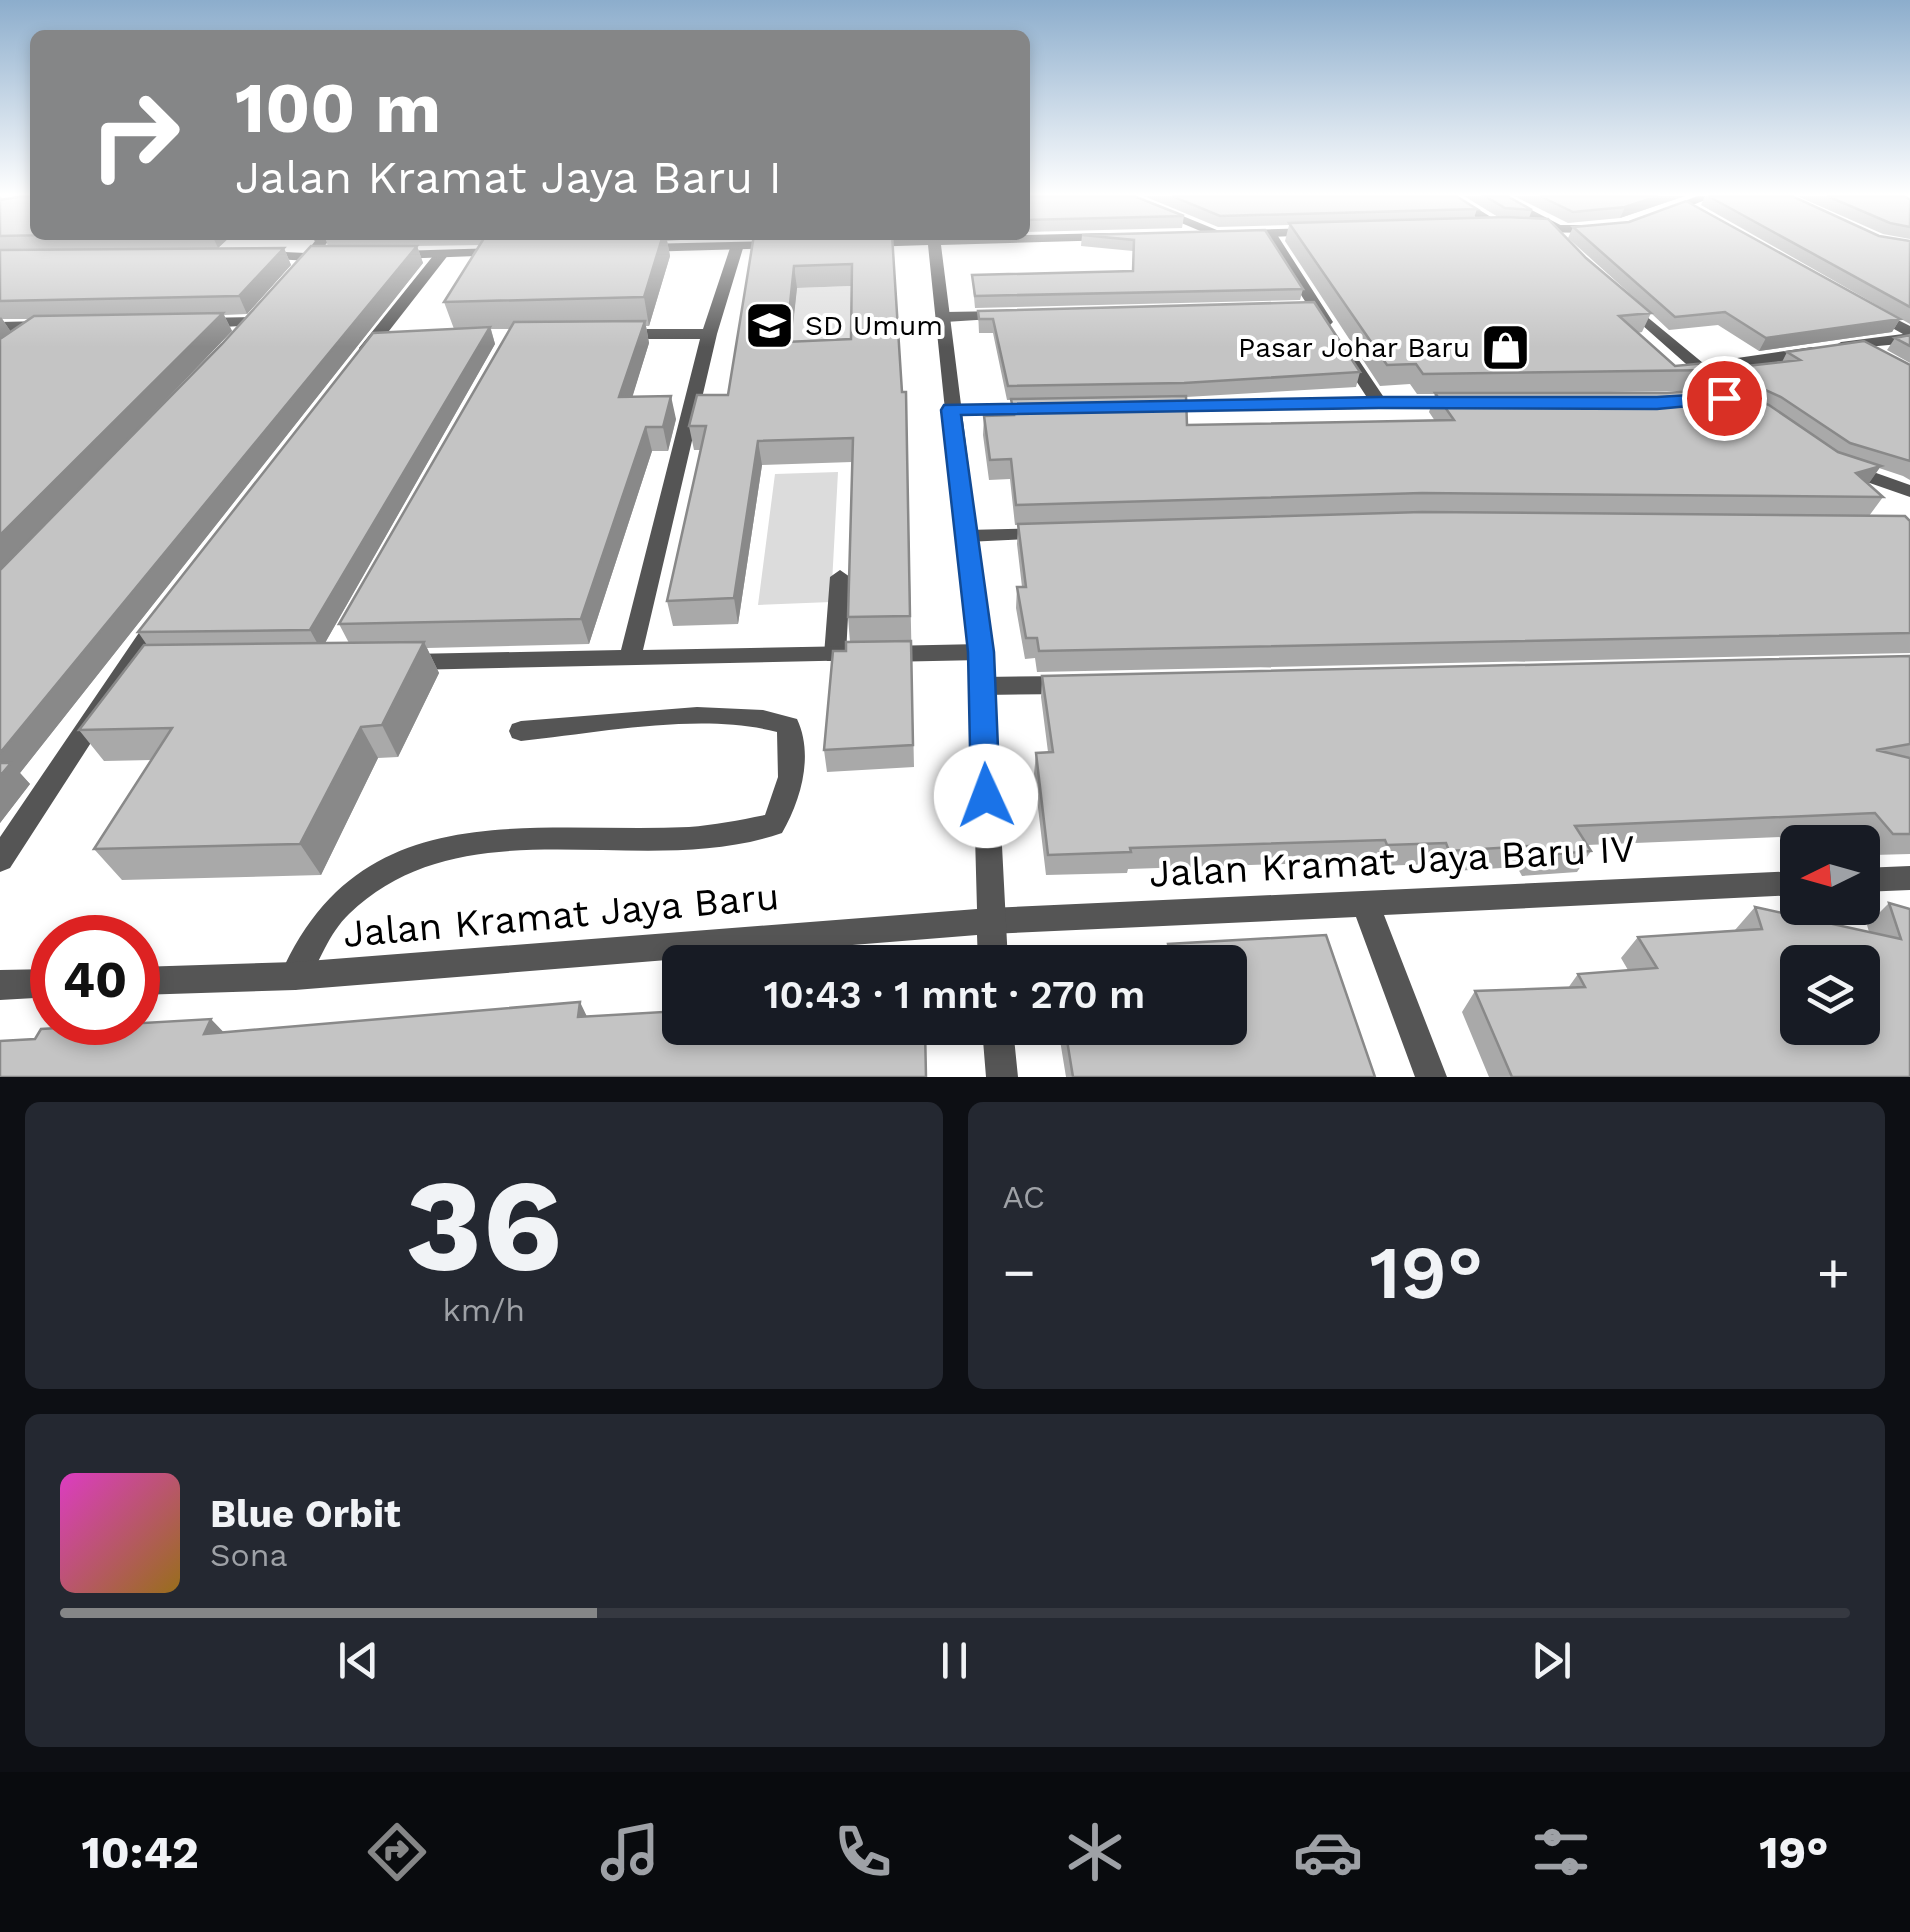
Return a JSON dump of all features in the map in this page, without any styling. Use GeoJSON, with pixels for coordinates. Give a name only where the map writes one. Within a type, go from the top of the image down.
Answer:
{"type":"FeatureCollection","features":[{"type":"Feature","properties":{"kind":"street"},"geometry":{"type":"LineString","coordinates":[[289,282],[318,246]]}},
{"type":"Feature","properties":{"kind":"street"},"geometry":{"type":"LineString","coordinates":[[619,249],[728,246]]}},
{"type":"Feature","properties":{"kind":"street"},"geometry":{"type":"LineString","coordinates":[[630,658],[709,334],[738,246]]}},
{"type":"Feature","properties":{"kind":"street"},"geometry":{"type":"LineString","coordinates":[[935,246],[981,652],[992,945]]}},
{"type":"Feature","properties":{"kind":"street"},"geometry":{"type":"LineString","coordinates":[[1278,246],[1379,402]]}},
{"type":"Feature","properties":{"kind":"street"},"geometry":{"type":"LineString","coordinates":[[384,256],[520,252]]}},
{"type":"Feature","properties":{"kind":"street"},"geometry":{"type":"LineString","coordinates":[[350,370],[381,342],[442,254]]}},
{"type":"Feature","properties":{"kind":"street"},"geometry":{"type":"LineString","coordinates":[[242,256],[346,257]]}},
{"type":"Feature","properties":{"kind":"street"},"geometry":{"type":"LineString","coordinates":[[1611,290],[1733,402],[1698,402]]}},
{"type":"Feature","properties":{"kind":"street"},"geometry":{"type":"LineString","coordinates":[[1852,299],[1910,335]]}},
{"type":"Feature","properties":{"kind":"street"},"geometry":{"type":"LineString","coordinates":[[1296,308],[1315,308]]}},
{"type":"Feature","properties":{"kind":"street"},"geometry":{"type":"LineString","coordinates":[[945,317],[1022,314]]}},
{"type":"Feature","properties":{"kind":"street"},"geometry":{"type":"LineString","coordinates":[[176,324],[259,316],[233,345]]}},
{"type":"Feature","properties":{"kind":"street"},"geometry":{"type":"LineString","coordinates":[[16,346],[40,326]]}},
{"type":"Feature","properties":{"kind":"street"},"geometry":{"type":"LineString","coordinates":[[0,327],[60,326]]}},
{"type":"Feature","properties":{"kind":"street"},"geometry":{"type":"LineString","coordinates":[[611,334],[709,334]]}},
{"type":"Feature","properties":{"kind":"street"},"geometry":{"type":"LineString","coordinates":[[1700,368],[1910,335]]}},
{"type":"Feature","properties":{"kind":"street"},"geometry":{"type":"LineString","coordinates":[[1860,344],[1893,364]]}},
{"type":"Feature","properties":{"kind":"street"},"geometry":{"type":"LineString","coordinates":[[1143,406],[1478,403]]}},
{"type":"Feature","properties":{"kind":"street"},"geometry":{"type":"LineString","coordinates":[[951,410],[1064,408]]}},
{"type":"Feature","properties":{"kind":"street"},"geometry":{"type":"LineString","coordinates":[[1834,464],[1910,491]]}},
{"type":"Feature","properties":{"kind":"street"},"geometry":{"type":"LineString","coordinates":[[967,536],[1062,533]]}},
{"type":"Feature","properties":{"kind":"street"},"geometry":{"type":"LineString","coordinates":[[835,655],[840,577]]}},
{"type":"Feature","properties":{"kind":"street"},"geometry":{"type":"LineString","coordinates":[[0,860],[170,606]]}},
{"type":"Feature","properties":{"kind":"street"},"geometry":{"type":"LineString","coordinates":[[386,662],[981,652]]}},
{"type":"Feature","properties":{"kind":"street"},"geometry":{"type":"LineString","coordinates":[[128,665],[164,665]]}},
{"type":"Feature","properties":{"kind":"street"},"geometry":{"type":"LineString","coordinates":[[982,686],[1094,684]]}},
{"type":"Feature","properties":{"kind":"street"},"geometry":{"type":"LineString","coordinates":[[295,976],[338,906],[379,875],[431,852],[480,842],[693,838],[773,825],[787,804],[792,753],[788,726],[767,717],[710,717],[522,731]]}},
{"type":"Feature","properties":{"kind":"street"},"geometry":{"type":"LineString","coordinates":[[1880,879],[1910,878]]}},
{"type":"Feature","properties":{"kind":"street","name":"Jalan Kramat Jaya Baru IV"},"geometry":{"type":"LineString","coordinates":[[990,921],[1780,884]]}},
{"type":"Feature","properties":{"kind":"street"},"geometry":{"type":"LineString","coordinates":[[1365,902],[1431,1077]]}},
{"type":"Feature","properties":{"kind":"street","name":"Jalan Kramat Jaya Baru"},"geometry":{"type":"LineString","coordinates":[[160,980],[295,976],[990,921]]}},
{"type":"Feature","properties":{"kind":"street"},"geometry":{"type":"LineString","coordinates":[[0,985],[30,984]]}},
{"type":"Feature","properties":{"kind":"street"},"geometry":{"type":"LineString","coordinates":[[999,1045],[1002,1077]]}},
{"type":"Feature","properties":{"kind":"shaded area"},"geometry":{"type":"Polygon","coordinates":[[[854,286],[852,362],[789,364],[797,288],[854,286]]]}},
{"type":"Feature","properties":{"kind":"shaded area"},"geometry":{"type":"Polygon","coordinates":[[[838,472],[831,602],[758,605],[775,474],[838,472]]]}},
{"type":"Feature","properties":{"kind":"building"},"geometry":{"type":"Polygon","coordinates":[[[311,246],[417,246],[0,753],[0,570],[222,344],[311,246]]]}},
{"type":"Feature","properties":{"kind":"building"},"geometry":{"type":"Polygon","coordinates":[[[479,246],[660,246],[644,297],[444,302],[479,246]]]}},
{"type":"Feature","properties":{"kind":"building"},"geometry":{"type":"Polygon","coordinates":[[[752,246],[893,246],[902,392],[906,392],[910,616],[848,617],[853,438],[758,441],[734,598],[667,601],[706,426],[689,426],[697,395],[728,395],[752,246]],[[852,264],[794,266],[786,342],[851,339],[852,264]]]}},
{"type":"Feature","properties":{"kind":"building"},"geometry":{"type":"Polygon","coordinates":[[[1134,246],[1275,246],[1303,289],[975,296],[972,275],[1133,271],[1134,246]]]}},
{"type":"Feature","properties":{"kind":"building","name":"Pasar Johar Baru"},"geometry":{"type":"Polygon","coordinates":[[[1305,246],[1575,246],[1651,313],[1619,316],[1675,366],[1706,363],[1714,370],[1423,374],[1416,364],[1387,365],[1305,246]]]}},
{"type":"Feature","properties":{"kind":"building"},"geometry":{"type":"Polygon","coordinates":[[[1595,246],[1768,246],[1900,319],[1766,338],[1725,312],[1675,317],[1595,246]]]}},
{"type":"Feature","properties":{"kind":"building"},"geometry":{"type":"Polygon","coordinates":[[[1799,246],[1910,246],[1910,307],[1799,246]]]}},
{"type":"Feature","properties":{"kind":"building"},"geometry":{"type":"Polygon","coordinates":[[[284,248],[239,296],[0,301],[0,250],[284,248]]]}},
{"type":"Feature","properties":{"kind":"building"},"geometry":{"type":"Polygon","coordinates":[[[1314,302],[1360,372],[1184,383],[1008,386],[993,319],[979,319],[978,311],[1314,302]]]}},
{"type":"Feature","properties":{"kind":"building"},"geometry":{"type":"Polygon","coordinates":[[[223,313],[0,535],[0,339],[34,316],[223,313]]]}},
{"type":"Feature","properties":{"kind":"building"},"geometry":{"type":"Polygon","coordinates":[[[645,321],[619,397],[671,396],[663,427],[646,427],[581,619],[339,624],[514,322],[645,321]]]}},
{"type":"Feature","properties":{"kind":"building"},"geometry":{"type":"Polygon","coordinates":[[[490,327],[310,630],[138,632],[373,333],[490,327]]]}},
{"type":"Feature","properties":{"kind":"building"},"geometry":{"type":"Polygon","coordinates":[[[1910,335],[1910,346],[1895,338],[1910,335]]]}},
{"type":"Feature","properties":{"kind":"building"},"geometry":{"type":"Polygon","coordinates":[[[1864,341],[1910,365],[1910,461],[1850,443],[1781,397],[1739,378],[1729,368],[1800,360],[1787,352],[1864,341]]]}},
{"type":"Feature","properties":{"kind":"building"},"geometry":{"type":"Polygon","coordinates":[[[1732,388],[1769,405],[1838,452],[1881,466],[1856,473],[1883,497],[1422,493],[1016,505],[1011,459],[990,460],[984,416],[1014,415],[1011,399],[1186,396],[1187,425],[1454,420],[1435,393],[1667,393],[1732,388]]]}},
{"type":"Feature","properties":{"kind":"building"},"geometry":{"type":"Polygon","coordinates":[[[1422,512],[1905,516],[1910,521],[1910,633],[1039,651],[1037,638],[1026,638],[1017,587],[1026,587],[1018,524],[1422,512]]]}},
{"type":"Feature","properties":{"kind":"building"},"geometry":{"type":"Polygon","coordinates":[[[911,641],[913,745],[824,750],[833,651],[846,651],[846,642],[911,641]]]}},
{"type":"Feature","properties":{"kind":"building"},"geometry":{"type":"Polygon","coordinates":[[[424,642],[382,725],[361,727],[300,844],[94,849],[172,728],[79,730],[144,645],[424,642]]]}},
{"type":"Feature","properties":{"kind":"building"},"geometry":{"type":"Polygon","coordinates":[[[1910,656],[1910,744],[1876,750],[1910,758],[1910,834],[1893,834],[1875,813],[1575,826],[1591,851],[1535,856],[1529,846],[1449,851],[1446,843],[1387,845],[1385,840],[1130,848],[1131,852],[1048,855],[1036,753],[1053,752],[1042,676],[1910,656]]]}},
{"type":"Feature","properties":{"kind":"building"},"geometry":{"type":"Polygon","coordinates":[[[0,763],[11,763],[0,776],[0,763]]]}},
{"type":"Feature","properties":{"kind":"building"},"geometry":{"type":"Polygon","coordinates":[[[1889,903],[1910,909],[1910,1077],[1512,1077],[1475,991],[1585,987],[1578,974],[1657,968],[1638,937],[1762,929],[1755,907],[1780,912],[1780,925],[1837,925],[1901,939],[1889,903]]]}},
{"type":"Feature","properties":{"kind":"building"},"geometry":{"type":"Polygon","coordinates":[[[1326,935],[1375,1077],[1073,1077],[1068,1045],[1247,1045],[1247,945],[1168,944],[1326,935]]]}},
{"type":"Feature","properties":{"kind":"building"},"geometry":{"type":"Polygon","coordinates":[[[580,1002],[578,1017],[662,1012],[662,1045],[925,1045],[926,1077],[0,1077],[0,1041],[30,1039],[30,1045],[160,1045],[160,1022],[211,1019],[204,1034],[580,1002]]]}},
{"type":"Feature","properties":{"kind":"place","name":"SD Umum"},"geometry":{"type":"Point","coordinates":[770,325]}},
{"type":"Feature","properties":{"kind":"place","name":"Pasar Johar Baru"},"geometry":{"type":"Point","coordinates":[1505,347]}},
{"type":"Feature","properties":{"kind":"route"},"geometry":{"type":"LineString","coordinates":[[986,796],[981,652],[951,410],[1379,402],[1657,403],[1724,398]]}}]}
